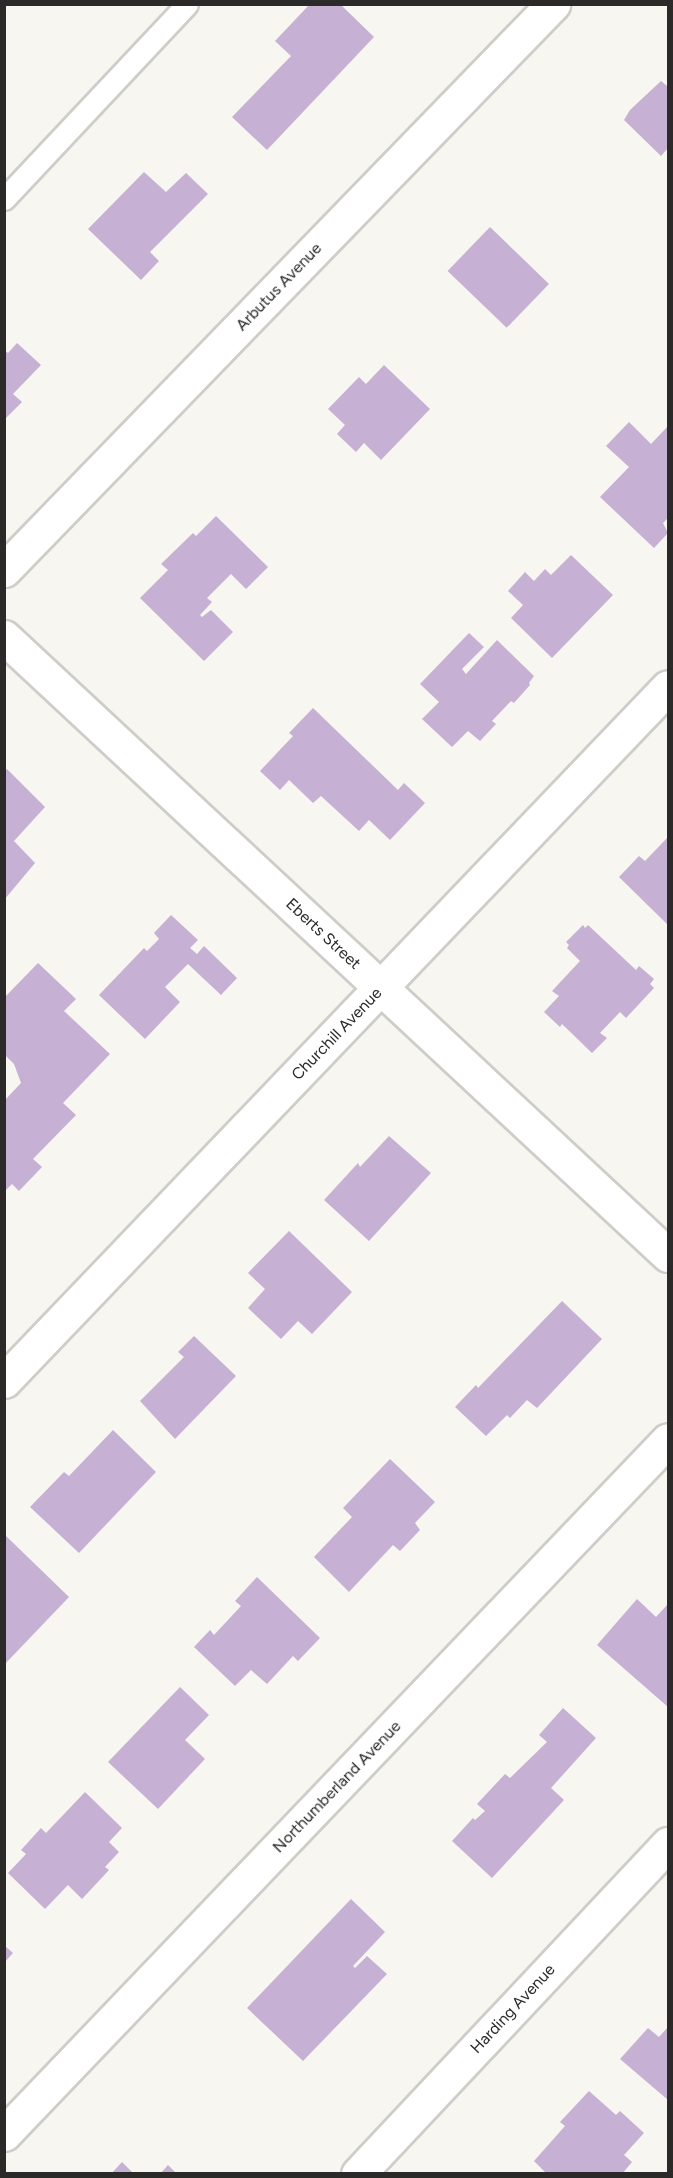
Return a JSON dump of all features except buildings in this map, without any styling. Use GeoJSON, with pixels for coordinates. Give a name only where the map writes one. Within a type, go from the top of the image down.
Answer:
{"type":"FeatureCollection","features":[{"type":"Feature","properties":{"kind":"street","name":"Arbutus Avenue"},"geometry":{"type":"LineString","coordinates":[[4,570],[553,4]]}},
{"type":"Feature","properties":{"kind":"street","name":"Eberts Street"},"geometry":{"type":"LineString","coordinates":[[4,637],[669,1255]]}},
{"type":"Feature","properties":{"kind":"street","name":"Churchill Avenue"},"geometry":{"type":"LineString","coordinates":[[4,1381],[669,687]]}},
{"type":"Feature","properties":{"kind":"street","name":"Northumberland Avenue"},"geometry":{"type":"LineString","coordinates":[[4,2134],[669,1440]]}},
{"type":"Feature","properties":{"kind":"street","name":"Harding Avenue"},"geometry":{"type":"LineString","coordinates":[[358,2174],[669,1844]]}},
{"type":"Feature","properties":{"kind":"lane"},"geometry":{"type":"LineString","coordinates":[[4,199],[187,4]]}}]}
